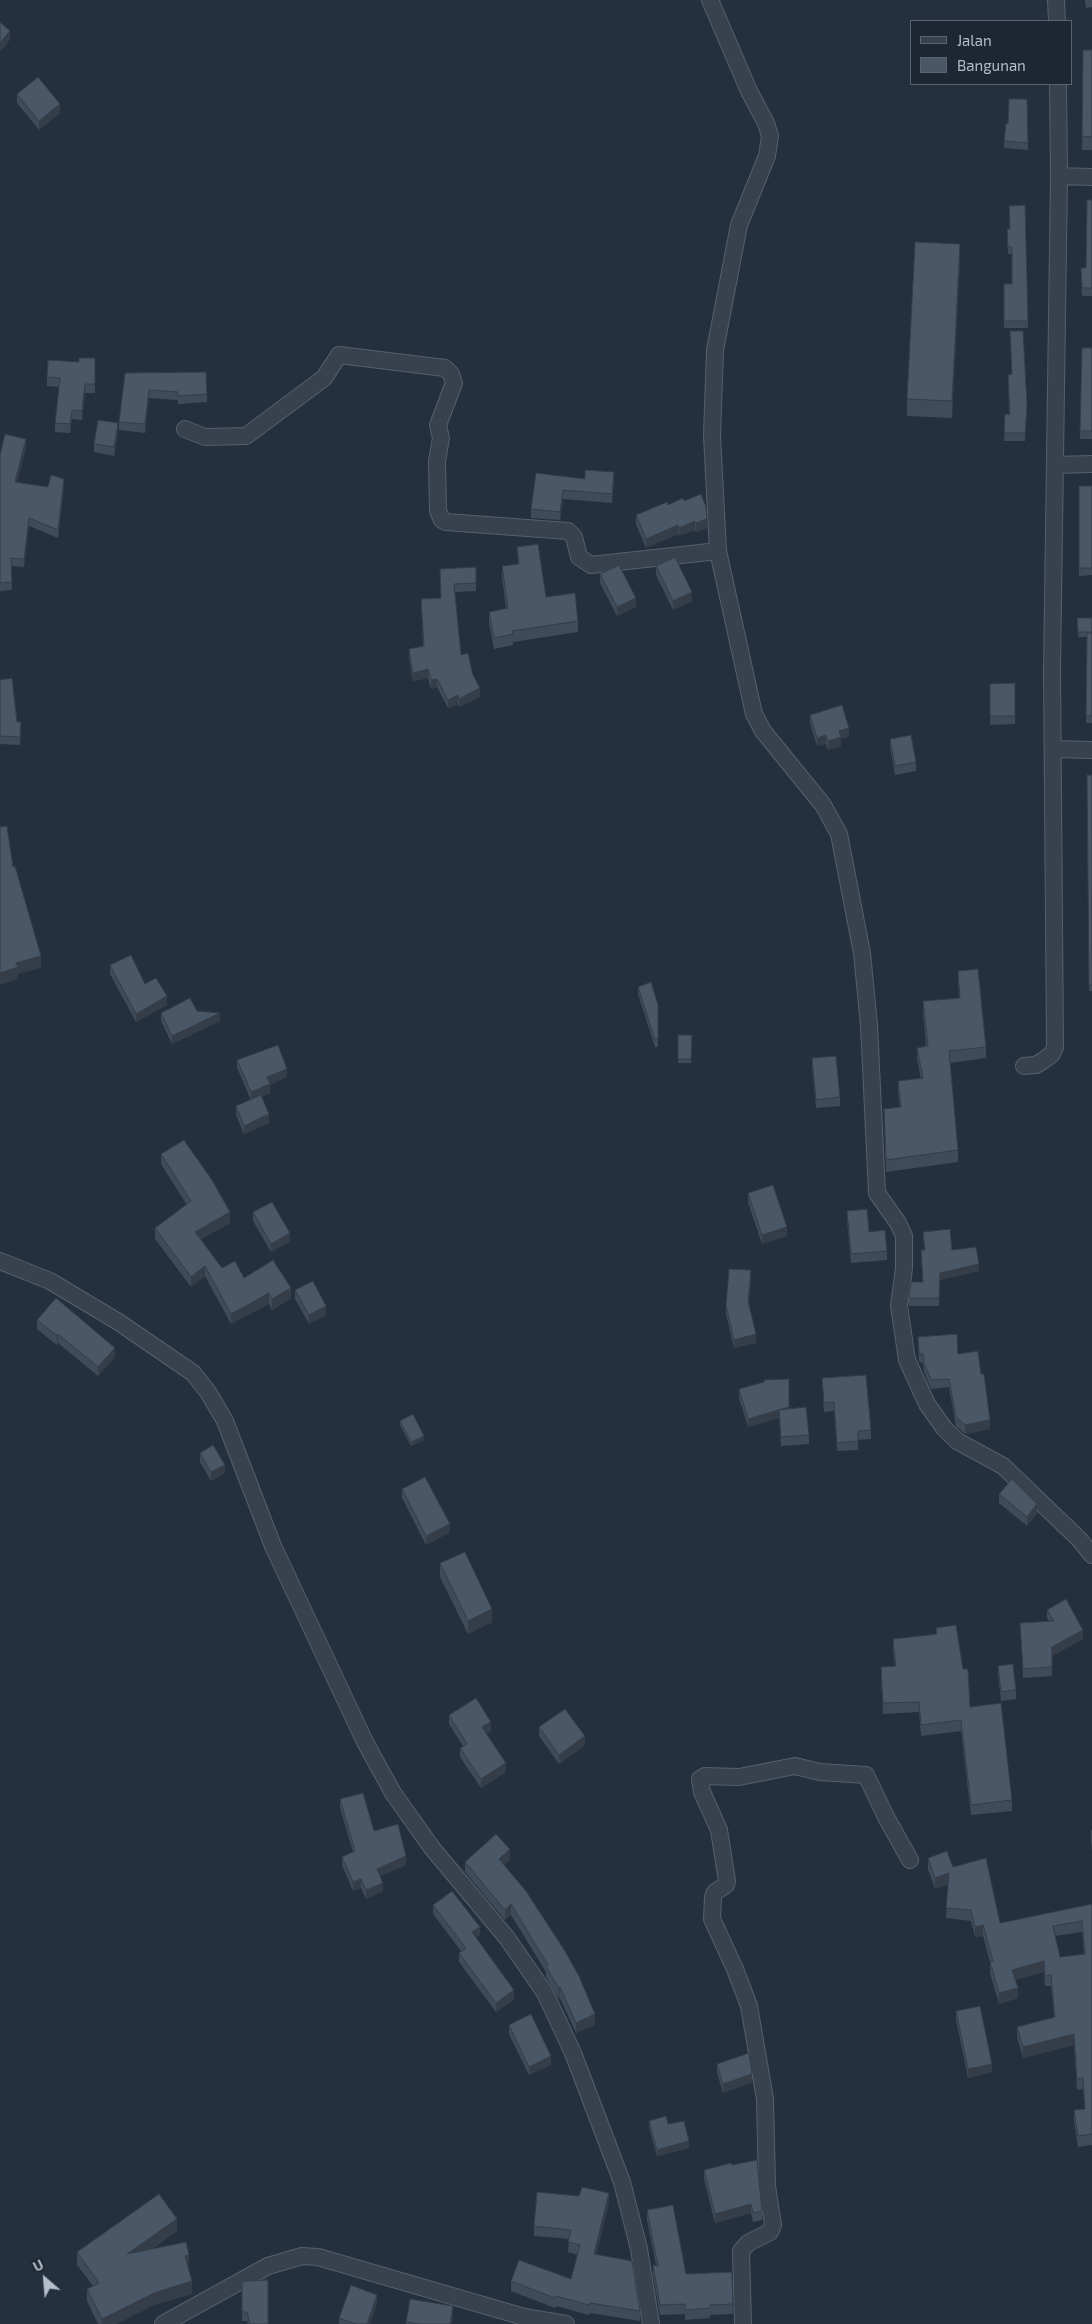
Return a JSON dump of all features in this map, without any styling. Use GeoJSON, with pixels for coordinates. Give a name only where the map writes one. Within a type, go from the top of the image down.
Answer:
{"type":"FeatureCollection","features":[{"type":"Feature","properties":{"kind":"street"},"geometry":{"type":"LineString","coordinates":[[710,0],[766,123],[770,136],[767,156],[740,225],[715,350],[712,436],[718,551],[754,714],[763,731],[823,804],[839,834],[863,962],[869,1025],[877,1193],[898,1223],[904,1236],[904,1268],[900,1306],[907,1360],[927,1404],[944,1428],[957,1441],[1003,1466],[1080,1539],[1092,1555]]}},
{"type":"Feature","properties":{"kind":"street"},"geometry":{"type":"LineString","coordinates":[[1056,0],[1057,20]]}},
{"type":"Feature","properties":{"kind":"street"},"geometry":{"type":"LineString","coordinates":[[1024,1066],[1036,1065],[1052,1054],[1055,1047],[1052,670],[1059,176],[1058,85]]}},
{"type":"Feature","properties":{"kind":"street"},"geometry":{"type":"LineString","coordinates":[[1059,176],[1092,177]]}},
{"type":"Feature","properties":{"kind":"street"},"geometry":{"type":"LineString","coordinates":[[185,429],[205,437],[246,436],[324,378],[339,355],[445,368],[451,374],[454,383],[438,425],[441,438],[437,461],[438,511],[442,520],[446,522],[568,531],[574,537],[579,557],[591,565],[718,551]]}},
{"type":"Feature","properties":{"kind":"street"},"geometry":{"type":"LineString","coordinates":[[1055,465],[1092,464]]}},
{"type":"Feature","properties":{"kind":"street"},"geometry":{"type":"LineString","coordinates":[[1053,749],[1092,750]]}},
{"type":"Feature","properties":{"kind":"street"},"geometry":{"type":"LineString","coordinates":[[0,1261],[50,1281],[117,1321],[193,1373],[208,1392],[225,1421],[272,1546],[365,1742],[393,1793],[432,1848],[507,1938],[545,1993],[573,2053],[622,2182],[639,2249],[651,2324]]}},
{"type":"Feature","properties":{"kind":"street"},"geometry":{"type":"LineString","coordinates":[[743,2324],[741,2251],[748,2243],[770,2232],[773,2225],[767,2186],[765,2099],[749,2006],[735,1969],[712,1919],[713,1897],[715,1892],[726,1885],[727,1880],[719,1830],[702,1792],[700,1779],[705,1776],[739,1778],[795,1766],[820,1772],[866,1775],[886,1817],[910,1860]]}},
{"type":"Feature","properties":{"kind":"street"},"geometry":{"type":"LineString","coordinates":[[163,2324],[268,2266],[302,2256],[318,2257],[518,2320],[566,2324]]}},
{"type":"Feature","properties":{"kind":"building"},"geometry":{"type":"Polygon","coordinates":[[[0,22],[10,31],[0,43],[0,22]]]}},
{"type":"Feature","properties":{"kind":"building"},"geometry":{"type":"Polygon","coordinates":[[[1083,50],[1092,50],[1092,137],[1082,136],[1083,50]]]}},
{"type":"Feature","properties":{"kind":"building"},"geometry":{"type":"Polygon","coordinates":[[[38,77],[60,104],[39,121],[17,94],[38,77]]]}},
{"type":"Feature","properties":{"kind":"building"},"geometry":{"type":"Polygon","coordinates":[[[1009,99],[1027,99],[1028,143],[1004,141],[1006,123],[1008,124],[1009,99]]]}},
{"type":"Feature","properties":{"kind":"building"},"geometry":{"type":"Polygon","coordinates":[[[1087,200],[1092,200],[1092,288],[1082,288],[1081,268],[1086,268],[1087,200]]]}},
{"type":"Feature","properties":{"kind":"building"},"geometry":{"type":"Polygon","coordinates":[[[1025,205],[1028,321],[1004,321],[1004,284],[1012,284],[1012,247],[1008,247],[1007,229],[1010,229],[1009,206],[1025,205]]]}},
{"type":"Feature","properties":{"kind":"building"},"geometry":{"type":"Polygon","coordinates":[[[915,242],[960,244],[952,401],[907,399],[915,242]]]}},
{"type":"Feature","properties":{"kind":"building"},"geometry":{"type":"Polygon","coordinates":[[[1010,331],[1023,331],[1027,404],[1025,433],[1004,433],[1005,414],[1010,415],[1008,375],[1012,374],[1010,331]]]}},
{"type":"Feature","properties":{"kind":"building"},"geometry":{"type":"Polygon","coordinates":[[[1082,348],[1092,348],[1092,431],[1080,431],[1082,348]]]}},
{"type":"Feature","properties":{"kind":"building"},"geometry":{"type":"Polygon","coordinates":[[[79,358],[95,358],[95,384],[85,384],[82,411],[72,410],[70,424],[55,423],[60,378],[47,377],[48,360],[79,362],[79,358]]]}},
{"type":"Feature","properties":{"kind":"building"},"geometry":{"type":"Polygon","coordinates":[[[206,372],[207,394],[178,396],[178,392],[149,390],[145,424],[119,422],[125,373],[206,372]]]}},
{"type":"Feature","properties":{"kind":"building"},"geometry":{"type":"Polygon","coordinates":[[[98,420],[118,423],[114,447],[94,444],[98,420]]]}},
{"type":"Feature","properties":{"kind":"building"},"geometry":{"type":"Polygon","coordinates":[[[5,434],[26,439],[15,482],[48,487],[51,475],[64,479],[58,530],[29,518],[24,559],[11,558],[12,582],[0,583],[0,455],[5,434]]]}},
{"type":"Feature","properties":{"kind":"building"},"geometry":{"type":"Polygon","coordinates":[[[585,470],[614,472],[612,494],[563,490],[560,512],[531,509],[536,473],[585,479],[585,470]]]}},
{"type":"Feature","properties":{"kind":"building"},"geometry":{"type":"Polygon","coordinates":[[[1079,486],[1092,486],[1092,568],[1079,568],[1079,486]]]}},
{"type":"Feature","properties":{"kind":"building"},"geometry":{"type":"Polygon","coordinates":[[[701,494],[706,507],[707,519],[696,523],[695,521],[679,528],[678,525],[646,539],[636,515],[667,502],[668,505],[683,498],[684,501],[701,494]]]}},
{"type":"Feature","properties":{"kind":"building"},"geometry":{"type":"Polygon","coordinates":[[[538,544],[546,597],[575,593],[578,621],[512,631],[513,634],[494,638],[489,612],[508,608],[502,566],[519,564],[517,547],[538,544]]]}},
{"type":"Feature","properties":{"kind":"building"},"geometry":{"type":"Polygon","coordinates":[[[675,557],[692,592],[673,601],[656,566],[675,557]]]}},
{"type":"Feature","properties":{"kind":"building"},"geometry":{"type":"Polygon","coordinates":[[[619,565],[636,598],[617,607],[600,574],[619,565]]]}},
{"type":"Feature","properties":{"kind":"building"},"geometry":{"type":"Polygon","coordinates":[[[476,567],[476,583],[454,584],[461,655],[468,653],[473,675],[480,688],[459,699],[458,695],[448,700],[437,679],[431,680],[428,669],[413,673],[409,649],[424,646],[421,599],[441,598],[440,569],[476,567]]]}},
{"type":"Feature","properties":{"kind":"building"},"geometry":{"type":"Polygon","coordinates":[[[1077,618],[1092,618],[1092,632],[1078,632],[1077,618]]]}},
{"type":"Feature","properties":{"kind":"building"},"geometry":{"type":"Polygon","coordinates":[[[1087,633],[1092,633],[1092,716],[1086,716],[1087,633]]]}},
{"type":"Feature","properties":{"kind":"building"},"geometry":{"type":"Polygon","coordinates":[[[12,678],[17,722],[21,722],[20,737],[0,736],[0,680],[12,678]]]}},
{"type":"Feature","properties":{"kind":"building"},"geometry":{"type":"Polygon","coordinates":[[[1015,683],[1015,716],[990,716],[990,684],[1015,683]]]}},
{"type":"Feature","properties":{"kind":"building"},"geometry":{"type":"Polygon","coordinates":[[[842,705],[849,728],[839,731],[841,737],[828,741],[826,735],[817,738],[810,715],[842,705]]]}},
{"type":"Feature","properties":{"kind":"building"},"geometry":{"type":"Polygon","coordinates":[[[911,735],[916,762],[895,766],[890,739],[911,735]]]}},
{"type":"Feature","properties":{"kind":"building"},"geometry":{"type":"Polygon","coordinates":[[[1087,775],[1092,775],[1092,985],[1089,985],[1087,775]]]}},
{"type":"Feature","properties":{"kind":"building"},"geometry":{"type":"Polygon","coordinates":[[[7,826],[13,867],[15,866],[41,956],[16,963],[18,967],[0,973],[0,827],[7,826]]]}},
{"type":"Feature","properties":{"kind":"building"},"geometry":{"type":"Polygon","coordinates":[[[131,955],[145,984],[156,978],[167,996],[136,1014],[110,965],[131,955]]]}},
{"type":"Feature","properties":{"kind":"building"},"geometry":{"type":"Polygon","coordinates":[[[978,969],[986,1047],[949,1051],[958,1150],[886,1160],[884,1109],[901,1107],[898,1081],[923,1078],[917,1048],[928,1046],[923,1001],[960,998],[958,971],[978,969]]]}},
{"type":"Feature","properties":{"kind":"building"},"geometry":{"type":"Polygon","coordinates":[[[651,982],[658,1005],[658,1039],[655,1040],[638,987],[651,982]]]}},
{"type":"Feature","properties":{"kind":"building"},"geometry":{"type":"Polygon","coordinates":[[[190,998],[197,1011],[220,1013],[172,1036],[161,1013],[190,998]]]}},
{"type":"Feature","properties":{"kind":"building"},"geometry":{"type":"Polygon","coordinates":[[[678,1035],[692,1035],[691,1059],[678,1059],[678,1035]]]}},
{"type":"Feature","properties":{"kind":"building"},"geometry":{"type":"Polygon","coordinates":[[[278,1045],[287,1069],[267,1077],[270,1084],[251,1092],[237,1060],[278,1045]]]}},
{"type":"Feature","properties":{"kind":"building"},"geometry":{"type":"Polygon","coordinates":[[[836,1056],[840,1097],[816,1100],[812,1058],[836,1056]]]}},
{"type":"Feature","properties":{"kind":"building"},"geometry":{"type":"Polygon","coordinates":[[[261,1095],[269,1114],[244,1126],[236,1106],[261,1095]]]}},
{"type":"Feature","properties":{"kind":"building"},"geometry":{"type":"Polygon","coordinates":[[[184,1140],[212,1180],[230,1212],[195,1232],[222,1268],[235,1261],[244,1278],[273,1260],[291,1288],[272,1299],[269,1293],[231,1314],[205,1266],[191,1277],[155,1228],[191,1201],[161,1154],[184,1140]]]}},
{"type":"Feature","properties":{"kind":"building"},"geometry":{"type":"Polygon","coordinates":[[[773,1185],[787,1227],[762,1235],[748,1193],[773,1185]]]}},
{"type":"Feature","properties":{"kind":"building"},"geometry":{"type":"Polygon","coordinates":[[[272,1202],[290,1233],[271,1244],[253,1212],[272,1202]]]}},
{"type":"Feature","properties":{"kind":"building"},"geometry":{"type":"Polygon","coordinates":[[[867,1209],[869,1232],[885,1230],[887,1251],[851,1254],[847,1211],[867,1209]]]}},
{"type":"Feature","properties":{"kind":"building"},"geometry":{"type":"Polygon","coordinates":[[[950,1229],[952,1250],[976,1247],[979,1264],[940,1273],[939,1298],[909,1298],[911,1282],[923,1282],[921,1250],[925,1250],[923,1232],[950,1229]]]}},
{"type":"Feature","properties":{"kind":"building"},"geometry":{"type":"Polygon","coordinates":[[[729,1269],[751,1270],[748,1301],[756,1334],[734,1340],[726,1305],[729,1269]]]}},
{"type":"Feature","properties":{"kind":"building"},"geometry":{"type":"Polygon","coordinates":[[[313,1281],[326,1306],[309,1315],[295,1290],[313,1281]]]}},
{"type":"Feature","properties":{"kind":"building"},"geometry":{"type":"Polygon","coordinates":[[[56,1298],[115,1348],[98,1367],[58,1334],[57,1336],[37,1320],[56,1298]]]}},
{"type":"Feature","properties":{"kind":"building"},"geometry":{"type":"Polygon","coordinates":[[[957,1334],[958,1354],[978,1351],[981,1374],[984,1374],[990,1420],[965,1425],[956,1417],[949,1379],[931,1380],[924,1363],[923,1354],[919,1353],[918,1337],[957,1334]]]}},
{"type":"Feature","properties":{"kind":"building"},"geometry":{"type":"Polygon","coordinates":[[[866,1375],[871,1430],[858,1431],[858,1441],[837,1443],[834,1402],[824,1403],[822,1378],[866,1375]]]}},
{"type":"Feature","properties":{"kind":"building"},"geometry":{"type":"Polygon","coordinates":[[[789,1379],[789,1407],[748,1419],[739,1389],[764,1382],[764,1380],[789,1379]]]}},
{"type":"Feature","properties":{"kind":"building"},"geometry":{"type":"Polygon","coordinates":[[[806,1407],[809,1435],[781,1437],[779,1410],[806,1407]]]}},
{"type":"Feature","properties":{"kind":"building"},"geometry":{"type":"Polygon","coordinates":[[[413,1414],[424,1436],[411,1442],[400,1421],[413,1414]]]}},
{"type":"Feature","properties":{"kind":"building"},"geometry":{"type":"Polygon","coordinates":[[[213,1445],[225,1465],[211,1472],[200,1453],[213,1445]]]}},
{"type":"Feature","properties":{"kind":"building"},"geometry":{"type":"Polygon","coordinates":[[[425,1477],[450,1524],[426,1536],[402,1489],[425,1477]]]}},
{"type":"Feature","properties":{"kind":"building"},"geometry":{"type":"Polygon","coordinates":[[[1012,1479],[1037,1504],[1027,1517],[999,1494],[1012,1479]]]}},
{"type":"Feature","properties":{"kind":"building"},"geometry":{"type":"Polygon","coordinates":[[[465,1552],[492,1609],[468,1621],[440,1563],[465,1552]]]}},
{"type":"Feature","properties":{"kind":"building"},"geometry":{"type":"Polygon","coordinates":[[[1066,1599],[1083,1630],[1052,1647],[1052,1667],[1023,1669],[1020,1623],[1054,1621],[1047,1610],[1066,1599]]]}},
{"type":"Feature","properties":{"kind":"building"},"geometry":{"type":"Polygon","coordinates":[[[956,1625],[963,1669],[968,1669],[970,1707],[1001,1703],[1012,1800],[971,1805],[961,1720],[921,1725],[919,1702],[883,1703],[881,1667],[896,1666],[893,1639],[937,1634],[936,1628],[956,1625]]]}},
{"type":"Feature","properties":{"kind":"building"},"geometry":{"type":"Polygon","coordinates":[[[1013,1664],[1016,1690],[1001,1692],[998,1666],[1013,1664]]]}},
{"type":"Feature","properties":{"kind":"building"},"geometry":{"type":"Polygon","coordinates":[[[476,1698],[491,1722],[482,1727],[506,1763],[481,1779],[460,1748],[467,1744],[449,1715],[476,1698]]]}},
{"type":"Feature","properties":{"kind":"building"},"geometry":{"type":"Polygon","coordinates":[[[565,1709],[585,1736],[559,1755],[539,1727],[565,1709]]]}},
{"type":"Feature","properties":{"kind":"building"},"geometry":{"type":"Polygon","coordinates":[[[363,1793],[374,1831],[398,1824],[406,1856],[377,1869],[383,1883],[366,1890],[361,1879],[353,1882],[342,1857],[355,1851],[340,1799],[363,1793]]]}},
{"type":"Feature","properties":{"kind":"building"},"geometry":{"type":"Polygon","coordinates":[[[496,1834],[510,1849],[499,1859],[526,1891],[565,1951],[579,1976],[595,2014],[576,2023],[560,1987],[546,1967],[548,1965],[511,1904],[505,1910],[465,1862],[496,1834]]]}},
{"type":"Feature","properties":{"kind":"building"},"geometry":{"type":"Polygon","coordinates":[[[947,1851],[953,1867],[986,1858],[1000,1923],[1092,1904],[1092,2134],[1078,2136],[1074,2110],[1085,2109],[1083,2078],[1077,2079],[1074,2034],[1023,2047],[1017,2027],[1055,2017],[1051,1975],[1045,1976],[1044,1961],[1012,1970],[1018,1988],[999,1993],[990,1962],[993,1961],[983,1925],[975,1927],[971,1910],[946,1908],[949,1873],[935,1878],[928,1858],[947,1851]],[[1082,1921],[1053,1926],[1060,1957],[1085,1954],[1082,1921]]]}},
{"type":"Feature","properties":{"kind":"building"},"geometry":{"type":"Polygon","coordinates":[[[452,1891],[480,1927],[472,1932],[514,1990],[496,2003],[459,1953],[466,1948],[433,1905],[452,1891]]]}},
{"type":"Feature","properties":{"kind":"building"},"geometry":{"type":"Polygon","coordinates":[[[980,2006],[992,2064],[968,2069],[956,2011],[980,2006]]]}},
{"type":"Feature","properties":{"kind":"building"},"geometry":{"type":"Polygon","coordinates":[[[531,2014],[551,2056],[529,2067],[509,2025],[531,2014]]]}},
{"type":"Feature","properties":{"kind":"building"},"geometry":{"type":"Polygon","coordinates":[[[749,2053],[752,2074],[723,2084],[717,2064],[749,2053]]]}},
{"type":"Feature","properties":{"kind":"building"},"geometry":{"type":"Polygon","coordinates":[[[666,2116],[668,2124],[684,2121],[689,2141],[657,2150],[649,2121],[666,2116]]]}},
{"type":"Feature","properties":{"kind":"building"},"geometry":{"type":"Polygon","coordinates":[[[757,2160],[762,2211],[753,2213],[751,2204],[715,2214],[704,2170],[731,2163],[732,2165],[757,2160]]]}},
{"type":"Feature","properties":{"kind":"building"},"geometry":{"type":"Polygon","coordinates":[[[582,2187],[609,2193],[594,2254],[632,2261],[640,2311],[590,2303],[589,2305],[556,2296],[555,2298],[511,2281],[519,2260],[571,2279],[580,2245],[568,2242],[571,2230],[534,2226],[537,2192],[579,2196],[582,2187]]]}},
{"type":"Feature","properties":{"kind":"building"},"geometry":{"type":"Polygon","coordinates":[[[159,2194],[177,2219],[127,2254],[186,2242],[189,2255],[185,2256],[192,2281],[154,2293],[102,2319],[87,2289],[99,2283],[77,2252],[159,2194]]]}},
{"type":"Feature","properties":{"kind":"building"},"geometry":{"type":"Polygon","coordinates":[[[673,2205],[686,2274],[732,2272],[733,2304],[710,2305],[710,2308],[685,2310],[685,2304],[660,2305],[653,2265],[658,2266],[647,2210],[673,2205]]]}},
{"type":"Feature","properties":{"kind":"building"},"geometry":{"type":"Polygon","coordinates":[[[268,2280],[268,2324],[250,2324],[247,2312],[242,2312],[242,2283],[246,2281],[268,2280]]]}},
{"type":"Feature","properties":{"kind":"building"},"geometry":{"type":"Polygon","coordinates":[[[351,2285],[377,2295],[367,2324],[356,2324],[339,2318],[351,2285]]]}},
{"type":"Feature","properties":{"kind":"building"},"geometry":{"type":"Polygon","coordinates":[[[410,2299],[453,2306],[450,2324],[406,2322],[410,2299]]]}}]}
